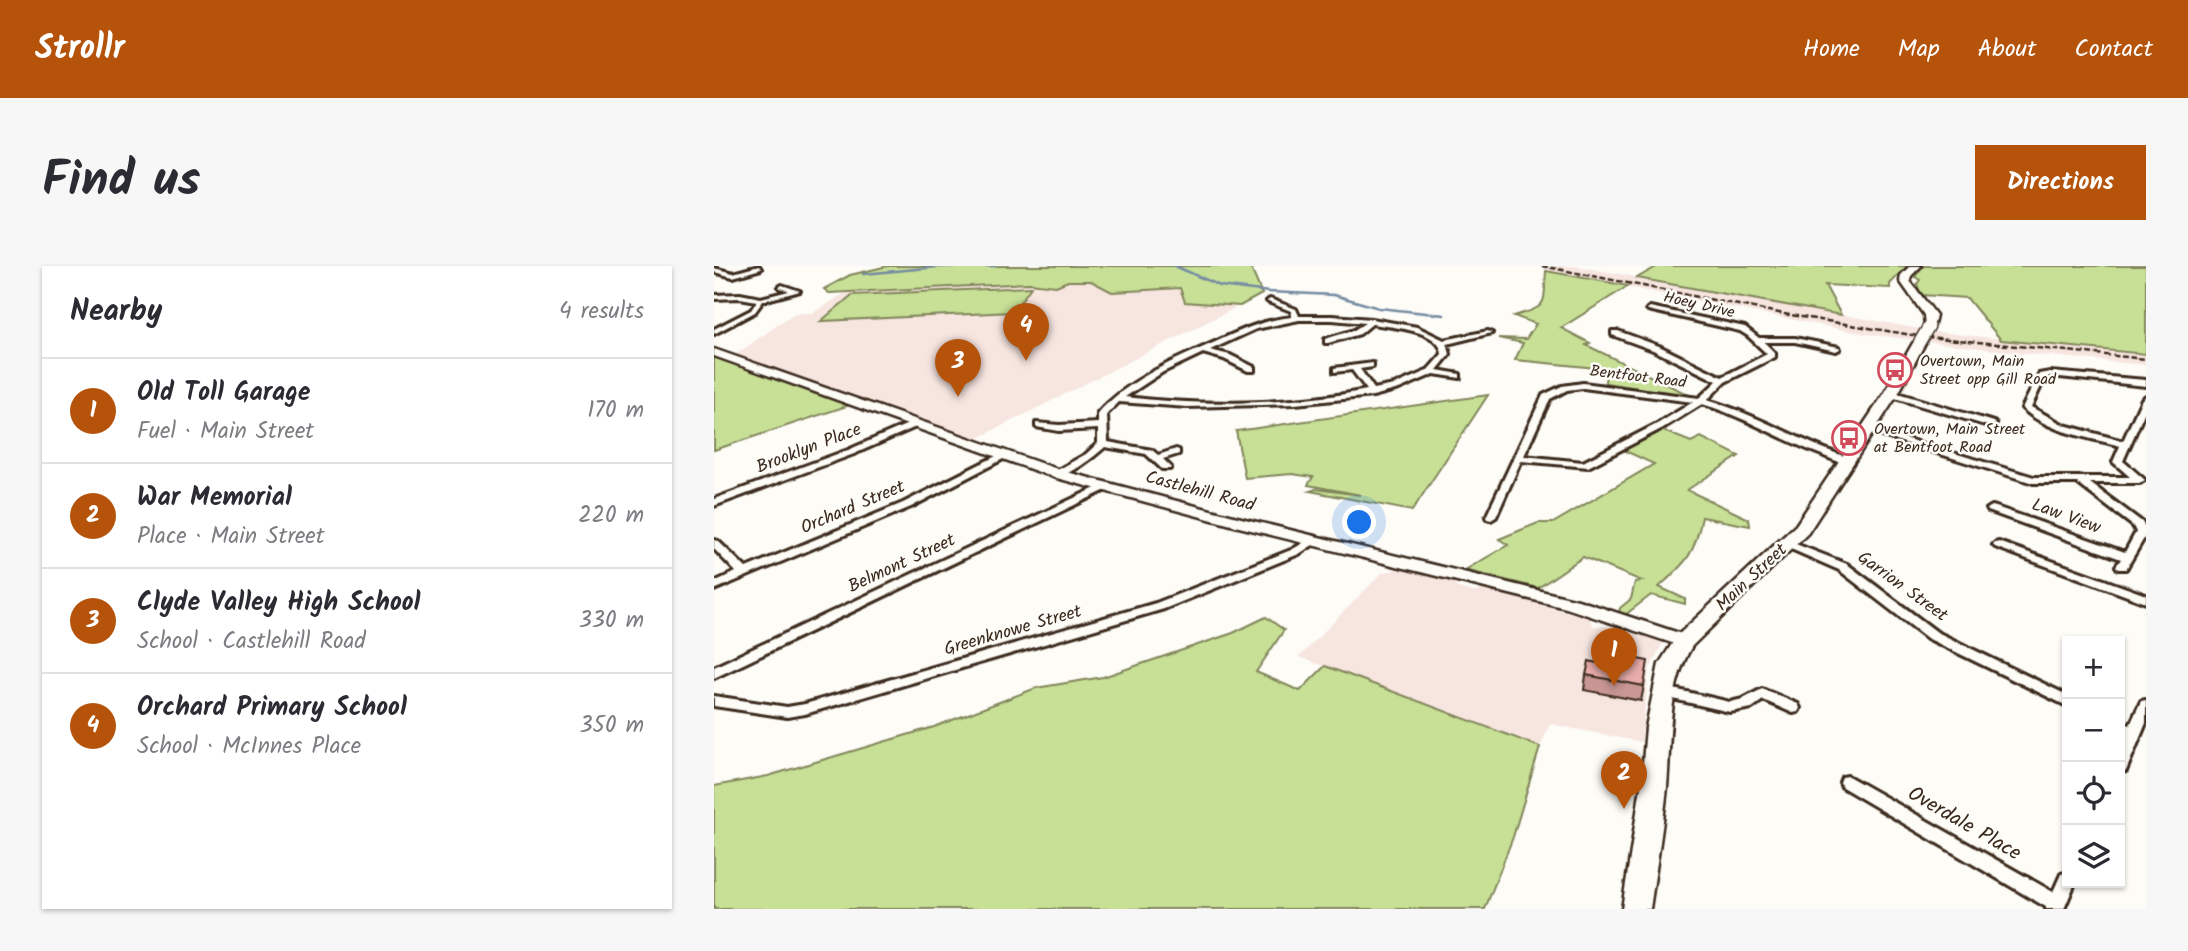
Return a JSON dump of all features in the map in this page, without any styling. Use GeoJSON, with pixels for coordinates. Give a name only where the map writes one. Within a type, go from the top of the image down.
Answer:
{"type":"FeatureCollection","features":[{"type":"Feature","properties":{"kind":"main road","name":"Main Street"},"geometry":{"type":"LineString","coordinates":[[1636,909],[1654,786],[1658,727],[1670,664],[1684,641],[1802,529],[1891,394],[1929,326],[1930,316],[1905,279],[1916,266]]}},
{"type":"Feature","properties":{"kind":"main road","name":"Castlehill Road"},"geometry":{"type":"LineString","coordinates":[[714,352],[1058,474],[1312,541],[1546,597],[1684,641]]}},
{"type":"Feature","properties":{"kind":"street"},"geometry":{"type":"LineString","coordinates":[[714,270],[733,275],[759,268]]}},
{"type":"Feature","properties":{"kind":"street"},"geometry":{"type":"LineString","coordinates":[[714,297],[740,296],[761,300],[797,290],[782,287]]}},
{"type":"Feature","properties":{"kind":"street"},"geometry":{"type":"LineString","coordinates":[[714,332],[753,311],[761,300]]}},
{"type":"Feature","properties":{"kind":"street"},"geometry":{"type":"LineString","coordinates":[[1270,301],[1294,310],[1296,319]]}},
{"type":"Feature","properties":{"kind":"street"},"geometry":{"type":"LineString","coordinates":[[1286,305],[1296,302]]}},
{"type":"Feature","properties":{"kind":"street","name":"Hoey Drive"},"geometry":{"type":"LineString","coordinates":[[1650,309],[1742,329],[1757,341]]}},
{"type":"Feature","properties":{"kind":"street"},"geometry":{"type":"LineString","coordinates":[[1103,444],[1102,413],[1116,399],[1167,365],[1251,327],[1296,319],[1343,318],[1372,321],[1420,330],[1442,343],[1447,355],[1431,371],[1404,386],[1373,393],[1267,402],[1179,405],[1116,399]]}},
{"type":"Feature","properties":{"kind":"street"},"geometry":{"type":"LineString","coordinates":[[1328,341],[1357,332],[1372,321]]}},
{"type":"Feature","properties":{"kind":"street"},"geometry":{"type":"LineString","coordinates":[[1442,343],[1488,333]]}},
{"type":"Feature","properties":{"kind":"street"},"geometry":{"type":"LineString","coordinates":[[1615,333],[1631,336],[1721,380]]}},
{"type":"Feature","properties":{"kind":"street"},"geometry":{"type":"LineString","coordinates":[[1757,341],[1795,340],[1811,347],[1836,349]]}},
{"type":"Feature","properties":{"kind":"street"},"geometry":{"type":"LineString","coordinates":[[1518,458],[1584,465],[1633,441],[1701,401],[1721,380],[1772,355],[1757,341]]}},
{"type":"Feature","properties":{"kind":"street"},"geometry":{"type":"LineString","coordinates":[[1202,350],[1227,357],[1251,369]]}},
{"type":"Feature","properties":{"kind":"street"},"geometry":{"type":"LineString","coordinates":[[1337,370],[1370,365]]}},
{"type":"Feature","properties":{"kind":"street"},"geometry":{"type":"LineString","coordinates":[[1355,368],[1373,393]]}},
{"type":"Feature","properties":{"kind":"street"},"geometry":{"type":"LineString","coordinates":[[1431,371],[1457,377]]}},
{"type":"Feature","properties":{"kind":"street"},"geometry":{"type":"LineString","coordinates":[[2127,445],[2058,425],[2026,408],[2042,376],[2050,374],[2146,383]]}},
{"type":"Feature","properties":{"kind":"street","name":"Bentfoot Road"},"geometry":{"type":"LineString","coordinates":[[1491,516],[1546,397],[1560,387],[1582,385],[1701,401],[1728,410],[1808,447],[1849,461]]}},
{"type":"Feature","properties":{"kind":"street"},"geometry":{"type":"LineString","coordinates":[[1891,394],[1991,424]]}},
{"type":"Feature","properties":{"kind":"street"},"geometry":{"type":"LineString","coordinates":[[2143,480],[2118,462],[2146,399]]}},
{"type":"Feature","properties":{"kind":"street","name":"Brooklyn Place"},"geometry":{"type":"LineString","coordinates":[[714,503],[915,424]]}},
{"type":"Feature","properties":{"kind":"street"},"geometry":{"type":"LineString","coordinates":[[1039,425],[1059,428],[1103,426]]}},
{"type":"Feature","properties":{"kind":"street"},"geometry":{"type":"LineString","coordinates":[[1868,430],[2033,480],[2143,480]]}},
{"type":"Feature","properties":{"kind":"street"},"geometry":{"type":"LineString","coordinates":[[1058,474],[1089,456],[1103,444],[1139,449],[1158,458],[1166,467]]}},
{"type":"Feature","properties":{"kind":"street"},"geometry":{"type":"LineString","coordinates":[[1158,458],[1176,452]]}},
{"type":"Feature","properties":{"kind":"street","name":"Orchard Street"},"geometry":{"type":"LineString","coordinates":[[714,586],[907,505],[1004,456]]}},
{"type":"Feature","properties":{"kind":"street","name":"Law View"},"geometry":{"type":"LineString","coordinates":[[1992,509],[2125,562],[2142,532],[2138,524],[2081,481]]}},
{"type":"Feature","properties":{"kind":"street","name":"Belmont Street"},"geometry":{"type":"LineString","coordinates":[[714,673],[1104,487]]}},
{"type":"Feature","properties":{"kind":"street","name":"Greenknowe Street"},"geometry":{"type":"LineString","coordinates":[[714,701],[787,712],[805,709],[1160,607],[1295,552],[1312,541]]}},
{"type":"Feature","properties":{"kind":"street"},"geometry":{"type":"LineString","coordinates":[[714,543],[744,573]]}},
{"type":"Feature","properties":{"kind":"street","name":"Garrion Street"},"geometry":{"type":"LineString","coordinates":[[1788,544],[1843,567],[1932,635],[2063,699]]}},
{"type":"Feature","properties":{"kind":"street"},"geometry":{"type":"LineString","coordinates":[[1999,545],[2146,599]]}},
{"type":"Feature","properties":{"kind":"street"},"geometry":{"type":"LineString","coordinates":[[1665,692],[1730,707],[1747,704],[1762,694],[1793,708]]}},
{"type":"Feature","properties":{"kind":"street"},"geometry":{"type":"LineString","coordinates":[[2122,762],[2146,705]]}},
{"type":"Feature","properties":{"kind":"street"},"geometry":{"type":"LineString","coordinates":[[2125,729],[2135,734]]}},
{"type":"Feature","properties":{"kind":"street","name":"Overdale Place"},"geometry":{"type":"LineString","coordinates":[[1848,782],[2055,906]]}},
{"type":"Feature","properties":{"kind":"street"},"geometry":{"type":"LineString","coordinates":[[2055,906],[2063,888]]}},
{"type":"Feature","properties":{"kind":"shaded area"},"geometry":{"type":"Polygon","coordinates":[[[1553,266],[1576,266],[1936,332],[2146,354],[2146,365],[2019,353],[1860,333],[1546,271],[1553,266]]]}},
{"type":"Feature","properties":{"kind":"shaded area"},"geometry":{"type":"Polygon","coordinates":[[[1068,281],[1091,282],[1111,292],[1180,288],[1184,302],[1239,306],[976,439],[735,355],[795,313],[813,313],[847,292],[1028,284],[1056,286],[1068,281]]]}},
{"type":"Feature","properties":{"kind":"shaded area"},"geometry":{"type":"Polygon","coordinates":[[[1398,569],[1454,582],[1456,587],[1465,590],[1475,592],[1484,589],[1589,618],[1593,626],[1614,626],[1663,642],[1649,670],[1641,742],[1550,724],[1540,747],[1299,657],[1382,573],[1398,569]]]}},
{"type":"Feature","properties":{"kind":"green space"},"geometry":{"type":"Polygon","coordinates":[[[888,266],[1250,266],[1262,294],[1240,306],[1185,302],[1180,288],[1112,292],[1091,281],[1068,281],[1056,286],[1029,283],[829,293],[824,289],[850,275],[888,266]]]}},
{"type":"Feature","properties":{"kind":"green space"},"geometry":{"type":"Polygon","coordinates":[[[1658,266],[1907,266],[1890,284],[1890,288],[1825,285],[1841,315],[1637,278],[1658,266]]]}},
{"type":"Feature","properties":{"kind":"green space"},"geometry":{"type":"Polygon","coordinates":[[[1923,266],[2146,266],[2146,354],[2001,340],[1967,298],[1921,295],[1917,284],[1920,280],[1915,277],[1923,266]]]}},
{"type":"Feature","properties":{"kind":"green space"},"geometry":{"type":"Polygon","coordinates":[[[1546,271],[1628,286],[1561,328],[1590,343],[1586,345],[1691,396],[1605,383],[1606,369],[1515,360],[1523,343],[1498,338],[1526,339],[1536,324],[1514,316],[1534,310],[1542,302],[1546,271]]]}},
{"type":"Feature","properties":{"kind":"green space"},"geometry":{"type":"Polygon","coordinates":[[[1031,287],[1013,312],[821,321],[852,295],[1031,287]]]}},
{"type":"Feature","properties":{"kind":"green space"},"geometry":{"type":"Polygon","coordinates":[[[714,355],[850,405],[714,450],[714,355]]]}},
{"type":"Feature","properties":{"kind":"green space"},"geometry":{"type":"Polygon","coordinates":[[[1488,395],[1412,511],[1310,491],[1316,489],[1361,495],[1308,485],[1313,477],[1292,474],[1245,478],[1236,431],[1488,395]]]}},
{"type":"Feature","properties":{"kind":"green space"},"geometry":{"type":"Polygon","coordinates":[[[1661,430],[1691,442],[1701,437],[1739,456],[1687,490],[1749,519],[1750,526],[1702,517],[1696,541],[1688,557],[1659,587],[1685,599],[1685,604],[1651,595],[1625,615],[1619,613],[1620,608],[1631,599],[1635,582],[1642,581],[1583,557],[1538,588],[1465,570],[1508,545],[1499,539],[1538,523],[1553,523],[1654,464],[1623,450],[1661,430]]]}},
{"type":"Feature","properties":{"kind":"green space"},"geometry":{"type":"Polygon","coordinates":[[[1266,617],[1284,630],[1256,672],[1300,691],[1325,666],[1540,747],[1513,837],[1485,909],[714,909],[714,786],[768,776],[934,727],[1036,688],[1103,677],[1233,633],[1266,617]]]}},
{"type":"Feature","properties":{"kind":"building"},"geometry":{"type":"Polygon","coordinates":[[[1617,655],[1648,661],[1644,686],[1586,675],[1589,661],[1615,667],[1617,655]]]}},
{"type":"Feature","properties":{"kind":"waterway"},"geometry":{"type":"LineString","coordinates":[[863,274],[938,267],[995,266]]}},
{"type":"Feature","properties":{"kind":"waterway"},"geometry":{"type":"LineString","coordinates":[[1175,266],[1220,286],[1269,292],[1334,295],[1379,308],[1444,315]]}},
{"type":"Feature","properties":{"kind":"railway"},"geometry":{"type":"LineString","coordinates":[[1542,266],[1784,314],[1918,336],[2146,359]]}},
{"type":"Feature","properties":{"kind":"place","name":"Orchard Primary School"},"geometry":{"type":"Point","coordinates":[1026,361]}},
{"type":"Feature","properties":{"kind":"place","name":"Overtown, Main Street opp Gill Road"},"geometry":{"type":"Point","coordinates":[1895,370]}},
{"type":"Feature","properties":{"kind":"place","name":"Clyde Valley High School"},"geometry":{"type":"Point","coordinates":[958,397]}},
{"type":"Feature","properties":{"kind":"place","name":"Overtown, Main Street at Bentfoot Road"},"geometry":{"type":"Point","coordinates":[1849,438]}},
{"type":"Feature","properties":{"kind":"place","name":"Old Toll Garage"},"geometry":{"type":"Point","coordinates":[1614,686]}},
{"type":"Feature","properties":{"kind":"place","name":"War Memorial"},"geometry":{"type":"Point","coordinates":[1624,809]}}]}
